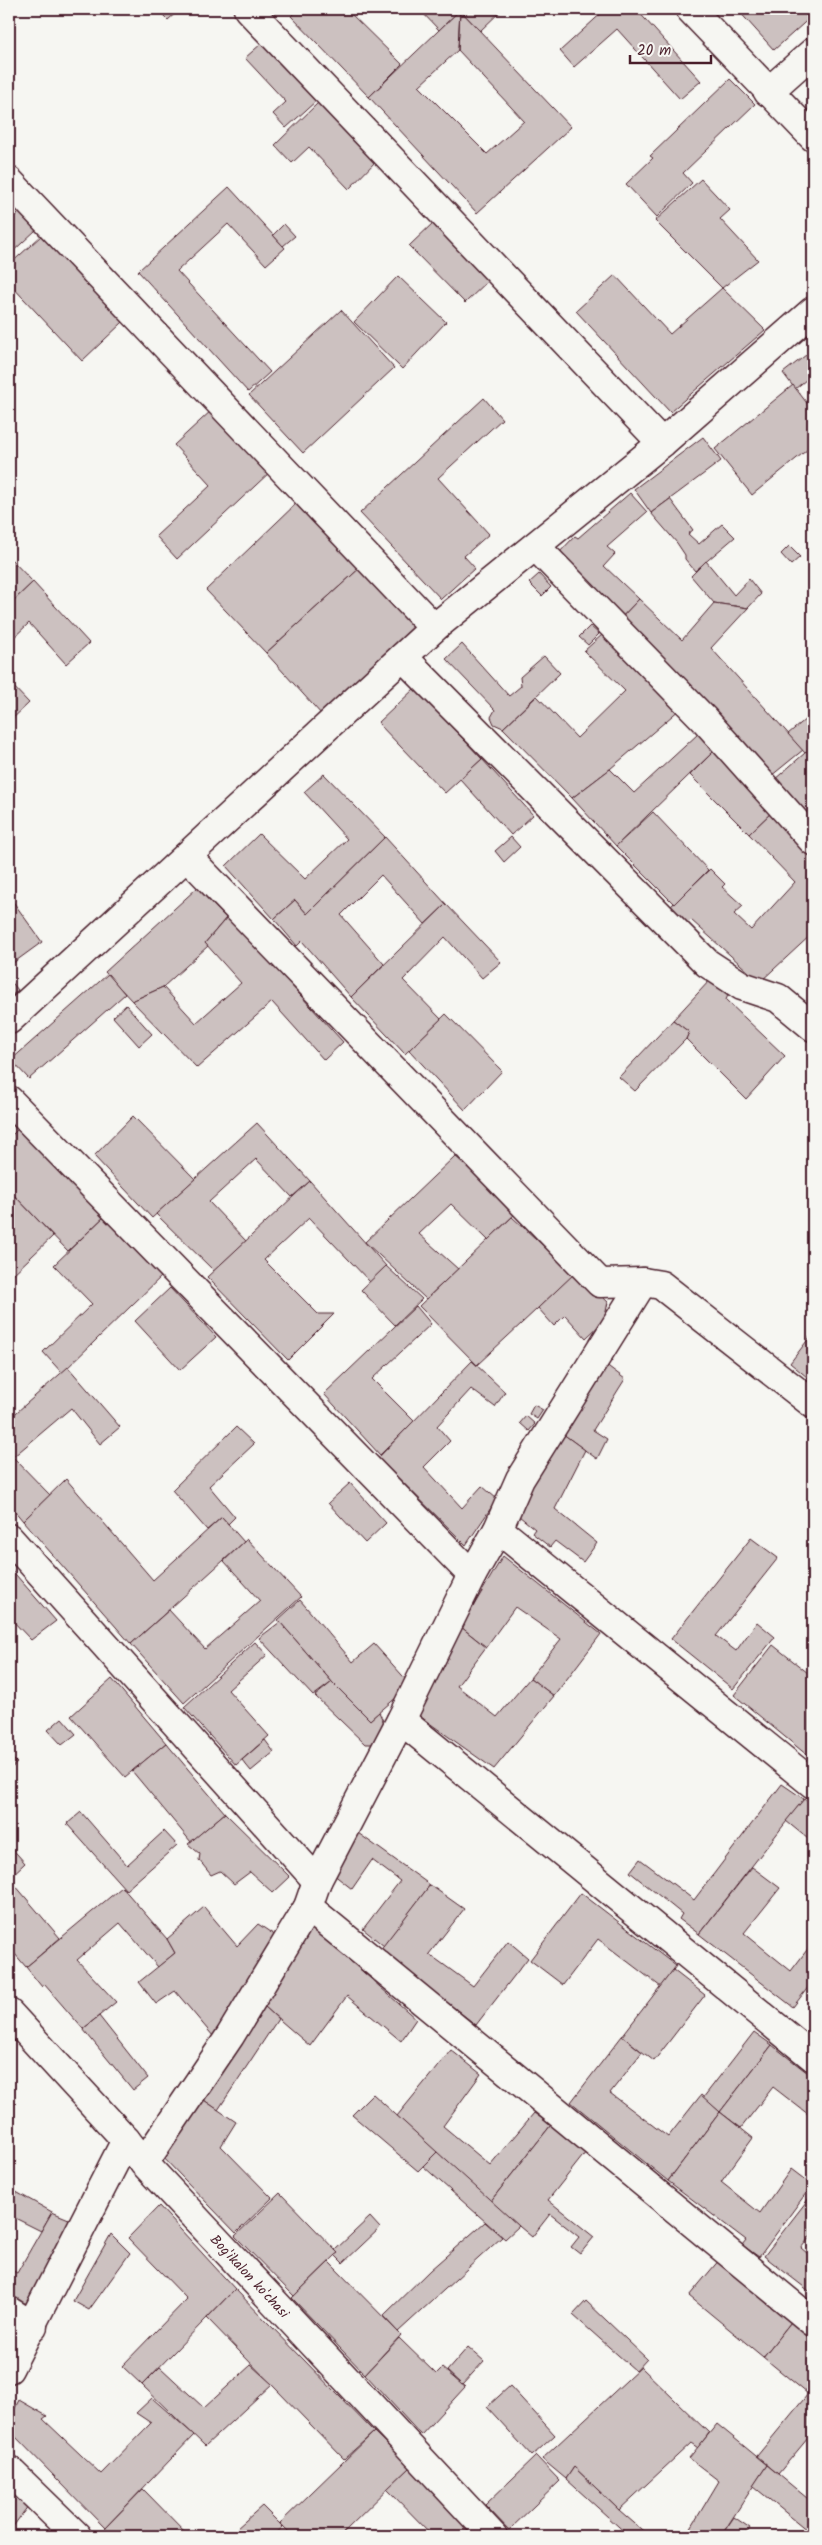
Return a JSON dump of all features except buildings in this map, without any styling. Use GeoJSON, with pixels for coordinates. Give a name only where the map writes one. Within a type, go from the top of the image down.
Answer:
{"type":"FeatureCollection","features":[{"type":"Feature","properties":{"kind":"street"},"geometry":{"type":"LineString","coordinates":[[248,9],[662,443]]}},
{"type":"Feature","properties":{"kind":"street"},"geometry":{"type":"LineString","coordinates":[[690,9],[813,137]]}},
{"type":"Feature","properties":{"kind":"street"},"geometry":{"type":"LineString","coordinates":[[768,92],[813,52]]}},
{"type":"Feature","properties":{"kind":"street"},"geometry":{"type":"LineString","coordinates":[[9,181],[434,628]]}},
{"type":"Feature","properties":{"kind":"street"},"geometry":{"type":"LineString","coordinates":[[9,1020],[434,628],[662,443],[813,311]]}},
{"type":"Feature","properties":{"kind":"street"},"geometry":{"type":"LineString","coordinates":[[536,547],[704,719],[813,841]]}},
{"type":"Feature","properties":{"kind":"street"},"geometry":{"type":"LineString","coordinates":[[403,657],[707,963],[742,986],[778,998],[813,1027]]}},
{"type":"Feature","properties":{"kind":"street"},"geometry":{"type":"LineString","coordinates":[[187,856],[600,1283],[643,1282],[661,1284],[813,1404]]}},
{"type":"Feature","properties":{"kind":"street"},"geometry":{"type":"LineString","coordinates":[[9,1100],[472,1575]]}},
{"type":"Feature","properties":{"kind":"street"},"geometry":{"type":"LineString","coordinates":[[144,2163],[230,2036],[308,1907],[317,1881],[401,1720],[472,1575],[498,1530],[520,1478],[643,1282]]}},
{"type":"Feature","properties":{"kind":"street"},"geometry":{"type":"LineString","coordinates":[[498,1530],[813,1784]]}},
{"type":"Feature","properties":{"kind":"street"},"geometry":{"type":"LineString","coordinates":[[9,1538],[317,1881]]}},
{"type":"Feature","properties":{"kind":"street"},"geometry":{"type":"LineString","coordinates":[[401,1720],[813,2057]]}},
{"type":"Feature","properties":{"kind":"street"},"geometry":{"type":"LineString","coordinates":[[308,1907],[813,2322]]}},
{"type":"Feature","properties":{"kind":"street","name":"Bog'ikalon ko'chasi"},"geometry":{"type":"LineString","coordinates":[[9,2013],[126,2140],[144,2163],[493,2536]]}},
{"type":"Feature","properties":{"kind":"street"},"geometry":{"type":"LineString","coordinates":[[9,2369],[33,2326],[126,2140]]}},
{"type":"Feature","properties":{"kind":"street"},"geometry":{"type":"LineString","coordinates":[[9,2311],[33,2326]]}},
{"type":"Feature","properties":{"kind":"street"},"geometry":{"type":"LineString","coordinates":[[9,2470],[77,2536]]}}]}
